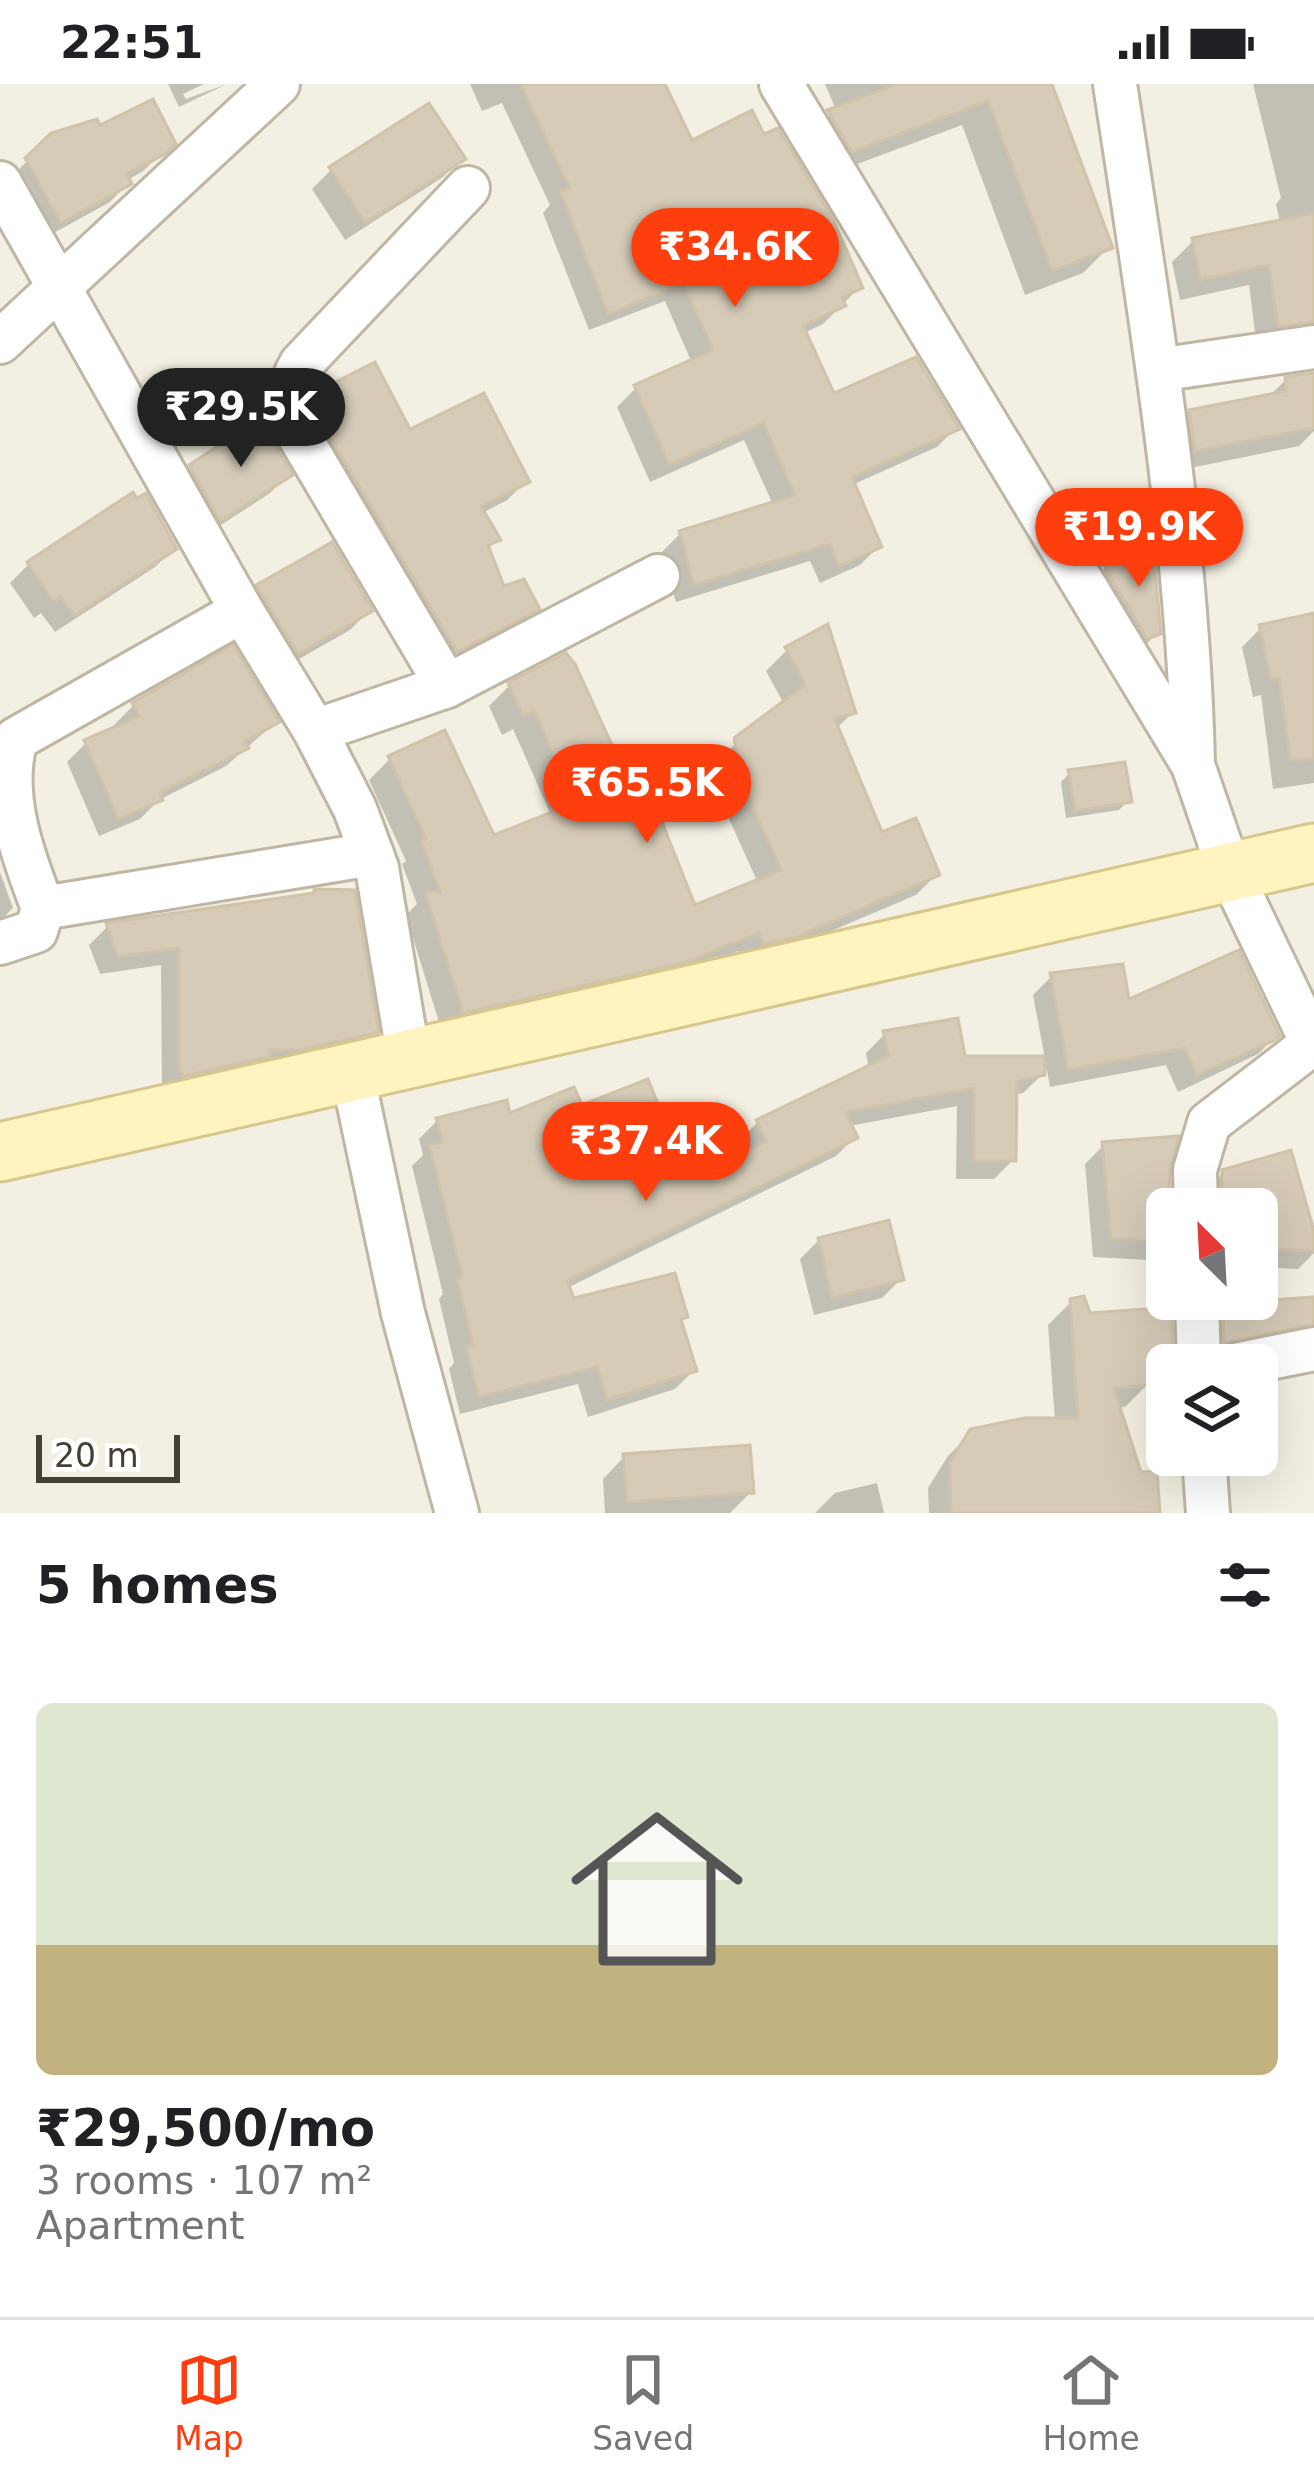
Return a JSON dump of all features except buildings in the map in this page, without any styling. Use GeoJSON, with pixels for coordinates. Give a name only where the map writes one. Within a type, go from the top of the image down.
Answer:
{"type":"FeatureCollection","features":[{"type":"Feature","properties":{"kind":"main road"},"geometry":{"type":"LineString","coordinates":[[0,1152],[1314,853]]}},
{"type":"Feature","properties":{"kind":"street"},"geometry":{"type":"LineString","coordinates":[[0,342],[278,84]]}},
{"type":"Feature","properties":{"kind":"street"},"geometry":{"type":"LineString","coordinates":[[781,84],[1193,765],[1229,870],[1313,1045],[1209,1123],[1195,1170],[1195,1188]]}},
{"type":"Feature","properties":{"kind":"street"},"geometry":{"type":"LineString","coordinates":[[1115,84],[1158,370],[1191,664],[1193,765]]}},
{"type":"Feature","properties":{"kind":"street"},"geometry":{"type":"LineString","coordinates":[[0,183],[315,731],[355,809],[372,854],[409,1059]]}},
{"type":"Feature","properties":{"kind":"street"},"geometry":{"type":"LineString","coordinates":[[447,686],[291,422],[288,402],[290,384],[301,364],[468,188]]}},
{"type":"Feature","properties":{"kind":"street"},"geometry":{"type":"LineString","coordinates":[[1158,370],[1314,346]]}},
{"type":"Feature","properties":{"kind":"street"},"geometry":{"type":"LineString","coordinates":[[315,731],[447,686],[658,576]]}},
{"type":"Feature","properties":{"kind":"street"},"geometry":{"type":"LineString","coordinates":[[0,943],[36,931],[44,908],[2,806],[1,776],[16,739],[242,611]]}},
{"type":"Feature","properties":{"kind":"street"},"geometry":{"type":"LineString","coordinates":[[44,908],[372,854]]}},
{"type":"Feature","properties":{"kind":"street"},"geometry":{"type":"LineString","coordinates":[[352,1072],[404,1313],[457,1513]]}},
{"type":"Feature","properties":{"kind":"street"},"geometry":{"type":"LineString","coordinates":[[1278,1356],[1314,1349]]}},
{"type":"Feature","properties":{"kind":"street"},"geometry":{"type":"LineString","coordinates":[[1205,1476],[1208,1513]]}}]}
